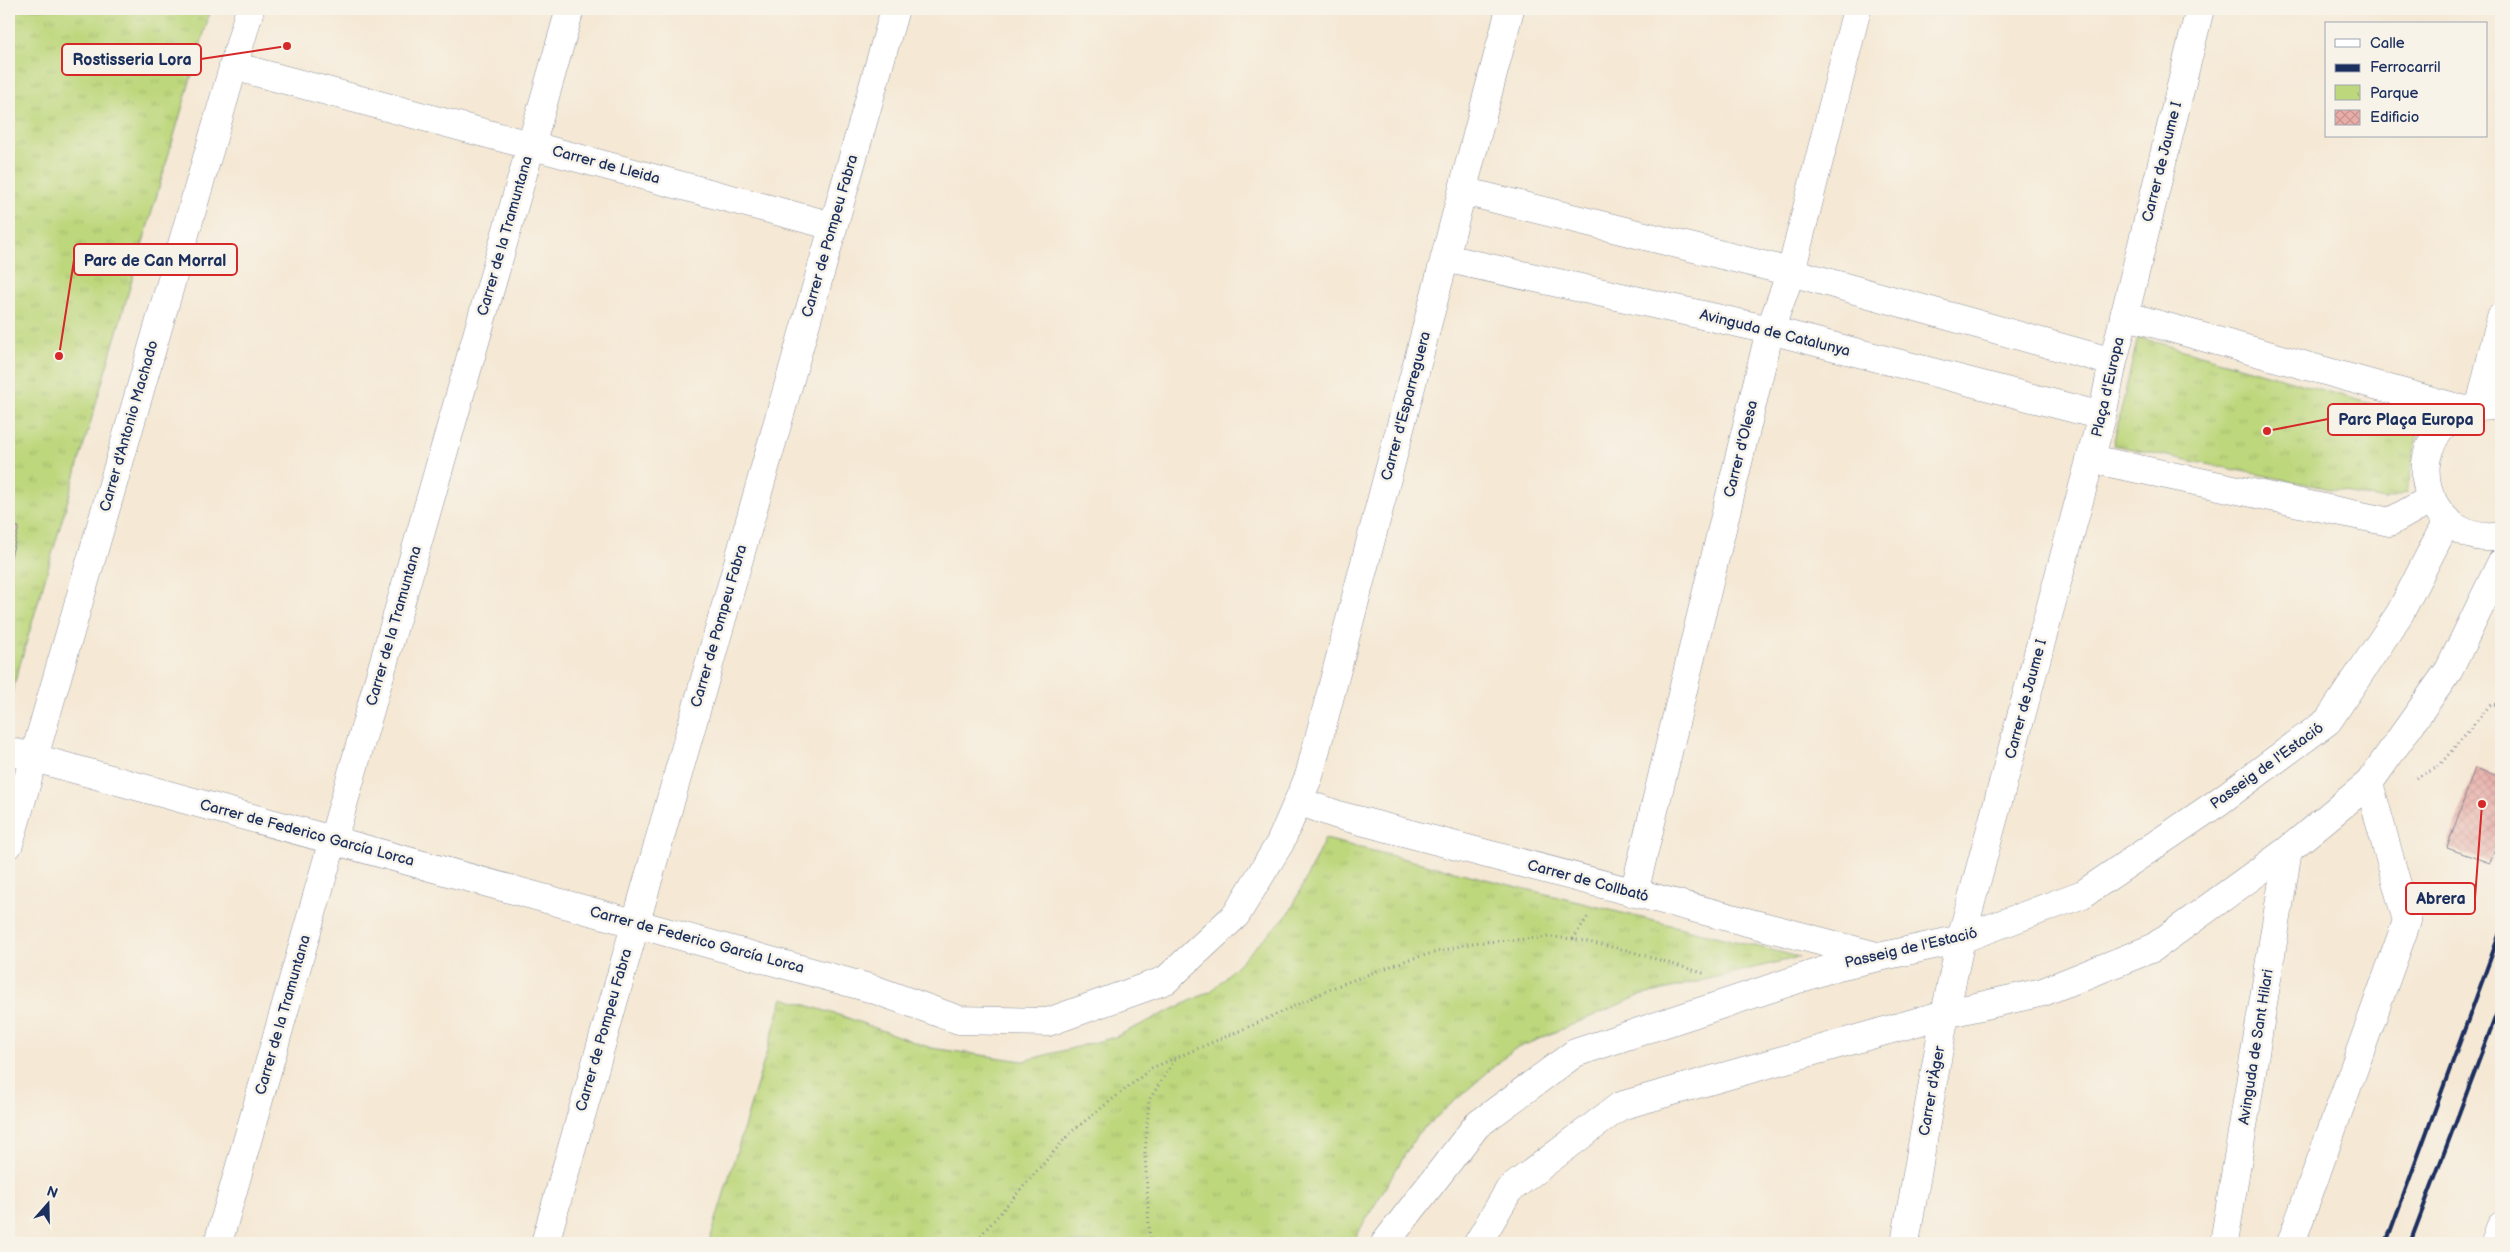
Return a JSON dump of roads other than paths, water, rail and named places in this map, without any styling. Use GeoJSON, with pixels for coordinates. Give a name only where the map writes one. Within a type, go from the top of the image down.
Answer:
{"type":"FeatureCollection","features":[{"type":"Feature","properties":{"kind":"street","name":"Carrer d'Antonio Machado"},"geometry":{"type":"LineString","coordinates":[[9,844],[21,755],[250,9]]}},
{"type":"Feature","properties":{"kind":"street","name":"Carrer de la Tramuntana"},"geometry":{"type":"LineString","coordinates":[[218,1243],[570,9]]}},
{"type":"Feature","properties":{"kind":"street","name":"Carrer de Pompeu Fabra"},"geometry":{"type":"LineString","coordinates":[[545,1243],[634,922],[895,9]]}},
{"type":"Feature","properties":{"kind":"street","name":"Carrer d'Esparreguera"},"geometry":{"type":"LineString","coordinates":[[1298,801],[1311,766],[1510,9]]}},
{"type":"Feature","properties":{"kind":"street","name":"Carrer d'Olesa"},"geometry":{"type":"LineString","coordinates":[[1634,892],[1770,330],[1791,272],[1857,9]]}},
{"type":"Feature","properties":{"kind":"street","name":"Carrer de Jaume I"},"geometry":{"type":"LineString","coordinates":[[2124,315],[2200,9]]}},
{"type":"Feature","properties":{"kind":"street","name":"Carrer de Lleida"},"geometry":{"type":"LineString","coordinates":[[233,66],[833,226]]}},
{"type":"Feature","properties":{"kind":"street"},"geometry":{"type":"LineString","coordinates":[[1463,191],[1791,272],[2113,362]]}},
{"type":"Feature","properties":{"kind":"street","name":"Avinguda de Catalunya"},"geometry":{"type":"LineString","coordinates":[[1445,258],[1770,330],[2102,416]]}},
{"type":"Feature","properties":{"kind":"street","name":"Plaça d'Europa"},"geometry":{"type":"LineString","coordinates":[[2091,460],[2124,315],[2482,407]]}},
{"type":"Feature","properties":{"kind":"street"},"geometry":{"type":"LineString","coordinates":[[2501,317],[2482,407],[2442,427],[2434,438],[2426,458],[2425,479],[2431,500],[2447,521],[2463,531],[2480,536],[2501,536]]}},
{"type":"Feature","properties":{"kind":"street"},"geometry":{"type":"LineString","coordinates":[[2091,460],[2390,522],[2431,500]]}},
{"type":"Feature","properties":{"kind":"street","name":"Carrer de Jaume I"},"geometry":{"type":"LineString","coordinates":[[1961,939],[2091,460]]}},
{"type":"Feature","properties":{"kind":"street","name":"Passeig de l'Estació"},"geometry":{"type":"LineString","coordinates":[[1385,1243],[1477,1125],[1575,1053],[1838,966],[1961,939],[2083,894],[2217,803],[2328,721],[2400,613],[2447,521]]}},
{"type":"Feature","properties":{"kind":"street"},"geometry":{"type":"LineString","coordinates":[[1478,1243],[1508,1190],[1620,1106],[1945,1014],[2044,992],[2153,948],[2288,850],[2369,783],[2449,670],[2501,563]]}},
{"type":"Feature","properties":{"kind":"street","name":"Carrer de Federico García Lorca"},"geometry":{"type":"LineString","coordinates":[[21,755],[873,988],[959,1020],[1048,1022],[1166,980],[1236,915],[1280,843],[1298,801]]}},
{"type":"Feature","properties":{"kind":"street"},"geometry":{"type":"LineString","coordinates":[[2291,1243],[2407,921],[2369,783]]}},
{"type":"Feature","properties":{"kind":"street","name":"Carrer de Collbató"},"geometry":{"type":"LineString","coordinates":[[1298,801],[1338,816],[1880,956]]}},
{"type":"Feature","properties":{"kind":"street","name":"Avinguda de Sant Hilari"},"geometry":{"type":"LineString","coordinates":[[2224,1243],[2288,850]]}},
{"type":"Feature","properties":{"kind":"street","name":"Carrer d'Àger"},"geometry":{"type":"LineString","coordinates":[[1905,1243],[1945,1014],[1961,939]]}},
{"type":"Feature","properties":{"kind":"street"},"geometry":{"type":"LineString","coordinates":[[2495,1243],[2501,1226]]}},
{"type":"Feature","properties":{"kind":"railway"},"geometry":{"type":"LineString","coordinates":[[2386,1243],[2501,930]]}},
{"type":"Feature","properties":{"kind":"railway"},"geometry":{"type":"LineString","coordinates":[[2410,1243],[2501,1002]]}},
{"type":"Feature","properties":{"kind":"place","name":"Rostisseria Lora"},"geometry":{"type":"Point","coordinates":[287,46]}},
{"type":"Feature","properties":{"kind":"place","name":"Parc de Can Morral"},"geometry":{"type":"Point","coordinates":[59,356]}},
{"type":"Feature","properties":{"kind":"place","name":"Parc Plaça Europa"},"geometry":{"type":"Point","coordinates":[2267,431]}},
{"type":"Feature","properties":{"kind":"place","name":"Abrera"},"geometry":{"type":"Point","coordinates":[2482,804]}}]}
